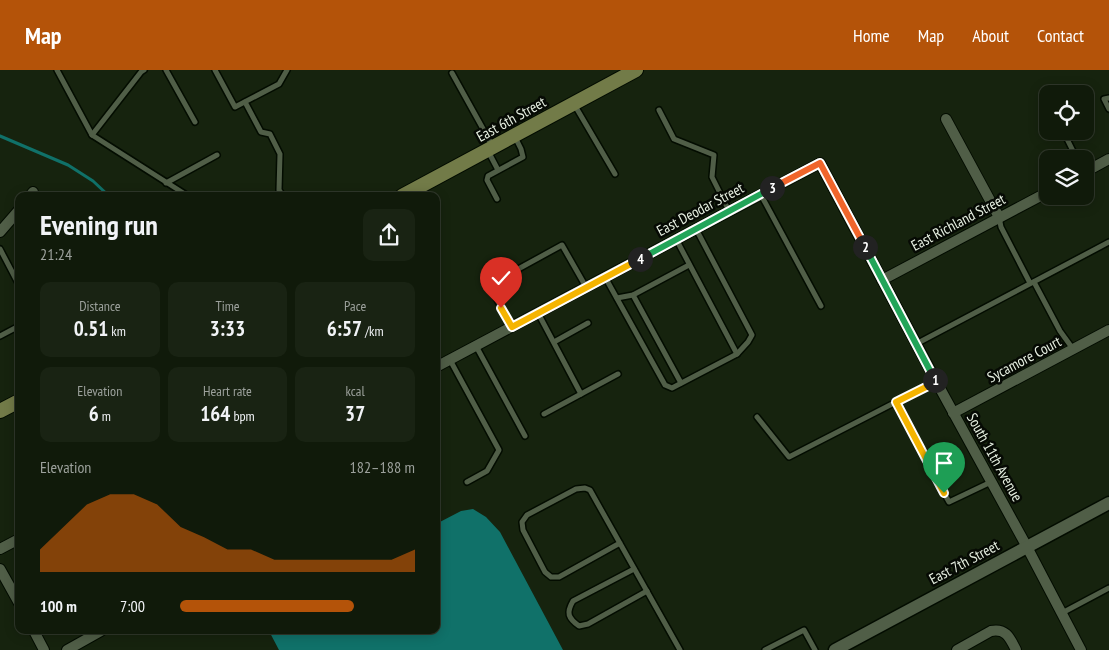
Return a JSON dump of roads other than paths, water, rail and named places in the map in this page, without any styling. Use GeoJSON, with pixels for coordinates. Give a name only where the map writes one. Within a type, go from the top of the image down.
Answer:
{"type":"FeatureCollection","features":[{"type":"Feature","properties":{"kind":"main road","name":"East 6th Street"},"geometry":{"type":"LineString","coordinates":[[409,192],[636,70]]}},
{"type":"Feature","properties":{"kind":"main road"},"geometry":{"type":"LineString","coordinates":[[0,412],[15,403]]}},
{"type":"Feature","properties":{"kind":"street"},"geometry":{"type":"LineString","coordinates":[[946,119],[999,217]]}},
{"type":"Feature","properties":{"kind":"street"},"geometry":{"type":"LineString","coordinates":[[1094,167],[1109,159]]}},
{"type":"Feature","properties":{"kind":"street","name":"East Deodar Street"},"geometry":{"type":"LineString","coordinates":[[440,365],[820,163]]}},
{"type":"Feature","properties":{"kind":"street","name":"South 11th Avenue"},"geometry":{"type":"LineString","coordinates":[[820,163],[1081,650]]}},
{"type":"Feature","properties":{"kind":"street","name":"East Richland Street"},"geometry":{"type":"LineString","coordinates":[[882,280],[1039,197]]}},
{"type":"Feature","properties":{"kind":"street"},"geometry":{"type":"LineString","coordinates":[[0,232],[15,215]]}},
{"type":"Feature","properties":{"kind":"street","name":"Sycamore Court"},"geometry":{"type":"LineString","coordinates":[[953,413],[1109,330]]}},
{"type":"Feature","properties":{"kind":"street","name":"East 7th Street"},"geometry":{"type":"LineString","coordinates":[[835,650],[1109,503]]}},
{"type":"Feature","properties":{"kind":"street"},"geometry":{"type":"LineString","coordinates":[[0,549],[15,541]]}},
{"type":"Feature","properties":{"kind":"street"},"geometry":{"type":"LineString","coordinates":[[0,569],[15,596]]}},
{"type":"Feature","properties":{"kind":"street"},"geometry":{"type":"LineString","coordinates":[[957,650],[991,631],[1002,631],[1010,638],[1016,650]]}},
{"type":"Feature","properties":{"kind":"street"},"geometry":{"type":"LineString","coordinates":[[36,634],[44,650]]}},
{"type":"Feature","properties":{"kind":"street"},"geometry":{"type":"LineString","coordinates":[[66,650],[95,634]]}},
{"type":"Feature","properties":{"kind":"lane"},"geometry":{"type":"LineString","coordinates":[[57,70],[92,135],[181,192]]}},
{"type":"Feature","properties":{"kind":"lane"},"geometry":{"type":"LineString","coordinates":[[92,135],[144,70]]}},
{"type":"Feature","properties":{"kind":"lane"},"geometry":{"type":"LineString","coordinates":[[166,70],[195,122]]}},
{"type":"Feature","properties":{"kind":"lane"},"geometry":{"type":"LineString","coordinates":[[215,70],[235,107],[279,84],[287,70]]}},
{"type":"Feature","properties":{"kind":"lane"},"geometry":{"type":"LineString","coordinates":[[452,72],[490,149],[498,170]]}},
{"type":"Feature","properties":{"kind":"lane"},"geometry":{"type":"LineString","coordinates":[[1109,98],[1104,99],[1109,109]]}},
{"type":"Feature","properties":{"kind":"lane"},"geometry":{"type":"LineString","coordinates":[[245,102],[261,132],[270,134],[280,154],[280,192]]}},
{"type":"Feature","properties":{"kind":"lane"},"geometry":{"type":"LineString","coordinates":[[574,103],[615,174]]}},
{"type":"Feature","properties":{"kind":"lane"},"geometry":{"type":"LineString","coordinates":[[659,110],[674,139],[714,155],[712,177],[730,211]]}},
{"type":"Feature","properties":{"kind":"lane"},"geometry":{"type":"LineString","coordinates":[[497,199],[487,180],[488,176],[523,157],[515,136]]}},
{"type":"Feature","properties":{"kind":"lane"},"geometry":{"type":"LineString","coordinates":[[166,183],[217,155]]}},
{"type":"Feature","properties":{"kind":"lane"},"geometry":{"type":"LineString","coordinates":[[761,194],[821,306]]}},
{"type":"Feature","properties":{"kind":"lane"},"geometry":{"type":"LineString","coordinates":[[999,217],[1001,227],[1060,331],[1073,350]]}},
{"type":"Feature","properties":{"kind":"lane"},"geometry":{"type":"LineString","coordinates":[[605,277],[665,385],[672,388],[737,354],[752,335],[696,229]]}},
{"type":"Feature","properties":{"kind":"lane"},"geometry":{"type":"LineString","coordinates":[[676,239],[737,354]]}},
{"type":"Feature","properties":{"kind":"lane"},"geometry":{"type":"LineString","coordinates":[[916,344],[1109,242]]}},
{"type":"Feature","properties":{"kind":"lane"},"geometry":{"type":"LineString","coordinates":[[512,327],[489,285],[562,245],[586,288]]}},
{"type":"Feature","properties":{"kind":"lane"},"geometry":{"type":"LineString","coordinates":[[0,249],[15,277]]}},
{"type":"Feature","properties":{"kind":"lane"},"geometry":{"type":"LineString","coordinates":[[616,298],[633,295],[689,265]]}},
{"type":"Feature","properties":{"kind":"lane"},"geometry":{"type":"LineString","coordinates":[[633,295],[681,383]]}},
{"type":"Feature","properties":{"kind":"lane"},"geometry":{"type":"LineString","coordinates":[[538,313],[581,394]]}},
{"type":"Feature","properties":{"kind":"lane"},"geometry":{"type":"LineString","coordinates":[[554,342],[588,323]]}},
{"type":"Feature","properties":{"kind":"lane"},"geometry":{"type":"LineString","coordinates":[[0,336],[15,328]]}},
{"type":"Feature","properties":{"kind":"lane"},"geometry":{"type":"LineString","coordinates":[[476,346],[525,436]]}},
{"type":"Feature","properties":{"kind":"lane"},"geometry":{"type":"LineString","coordinates":[[450,360],[499,450],[487,471],[467,482]]}},
{"type":"Feature","properties":{"kind":"lane"},"geometry":{"type":"LineString","coordinates":[[544,414],[618,374]]}},
{"type":"Feature","properties":{"kind":"lane"},"geometry":{"type":"LineString","coordinates":[[757,417],[789,457],[936,382]]}},
{"type":"Feature","properties":{"kind":"lane"},"geometry":{"type":"LineString","coordinates":[[896,402],[949,502],[991,482]]}},
{"type":"Feature","properties":{"kind":"lane"},"geometry":{"type":"LineString","coordinates":[[620,543],[559,576],[551,577],[545,572],[523,530],[522,522],[528,515],[576,489],[585,488],[590,490],[620,543],[680,650]]}},
{"type":"Feature","properties":{"kind":"lane"},"geometry":{"type":"LineString","coordinates":[[634,568],[573,601],[569,608],[572,620],[579,626],[588,624],[647,591]]}},
{"type":"Feature","properties":{"kind":"lane"},"geometry":{"type":"LineString","coordinates":[[1062,613],[1109,588]]}},
{"type":"Feature","properties":{"kind":"lane"},"geometry":{"type":"LineString","coordinates":[[765,650],[804,630],[815,650]]}},
{"type":"Feature","properties":{"kind":"water"},"geometry":{"type":"Polygon","coordinates":[[[473,509],[486,517],[500,532],[563,650],[279,650],[271,634],[440,634],[440,522],[461,511],[473,509]]]}},
{"type":"Feature","properties":{"kind":"waterway"},"geometry":{"type":"LineString","coordinates":[[0,136],[68,165],[93,181],[105,192]]}}]}
